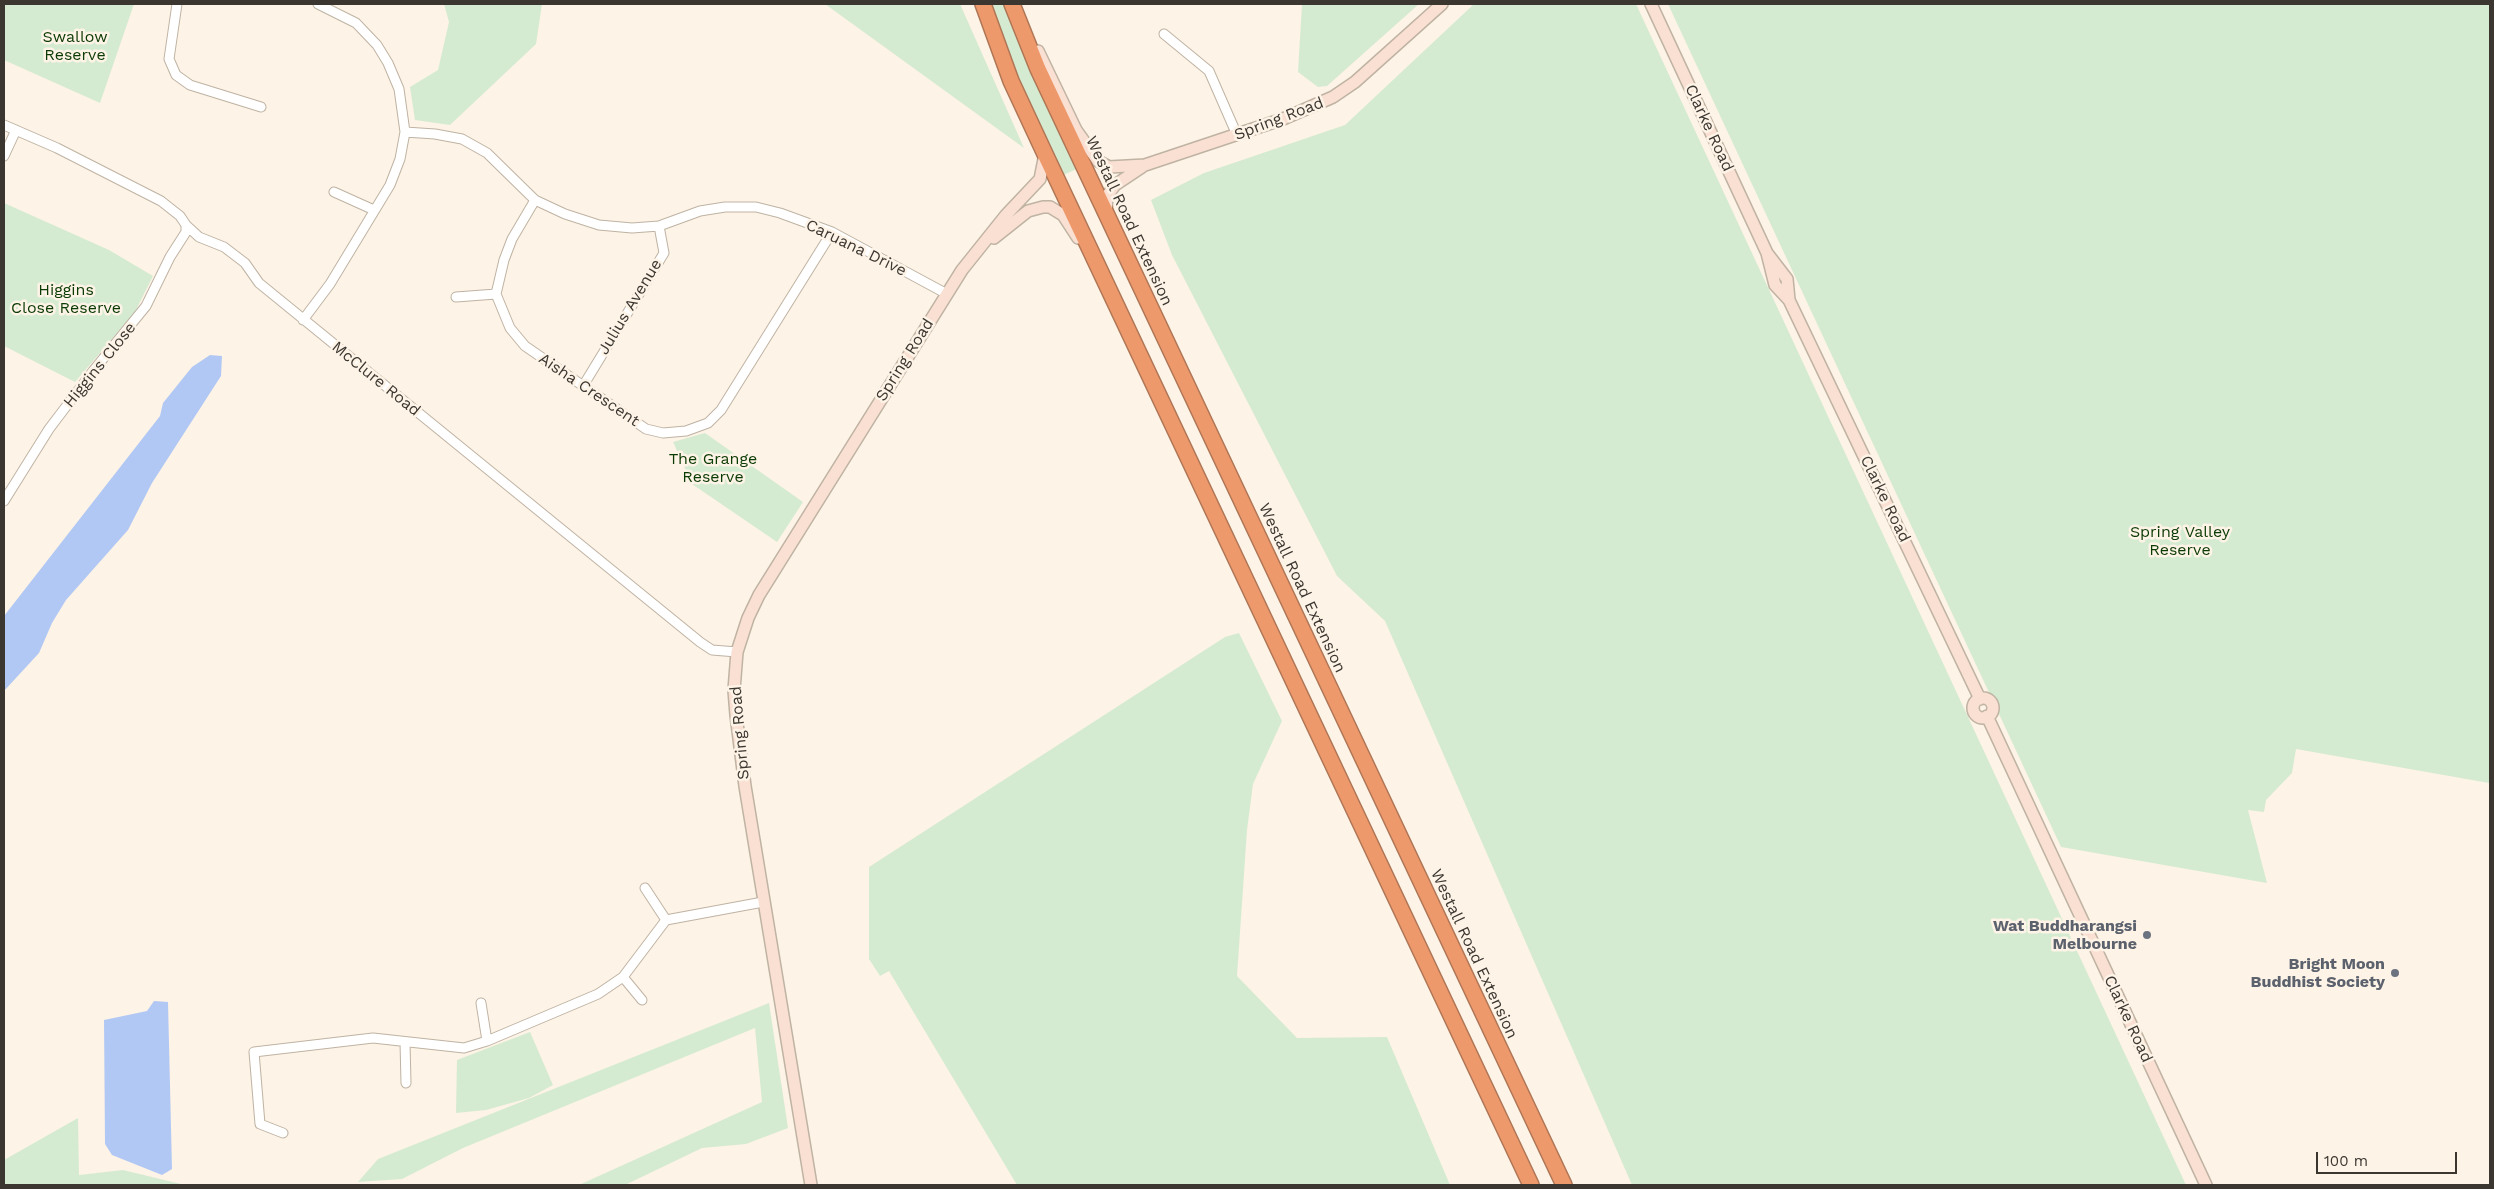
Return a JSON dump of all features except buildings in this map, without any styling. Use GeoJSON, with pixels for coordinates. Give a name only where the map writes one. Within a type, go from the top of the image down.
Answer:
{"type":"FeatureCollection","features":[{"type":"Feature","properties":{"kind":"highway"},"geometry":{"type":"LineString","coordinates":[[983,4],[1012,81],[1045,154],[1531,1185]]}},
{"type":"Feature","properties":{"kind":"highway","name":"Westall Road Extension"},"geometry":{"type":"LineString","coordinates":[[1012,4],[1038,69],[1564,1185]]}},
{"type":"Feature","properties":{"kind":"main road","name":"Spring Road"},"geometry":{"type":"LineString","coordinates":[[1018,20],[1040,56],[1076,130],[1104,166],[1115,168],[1145,165],[1237,135],[1315,107],[1333,98],[1355,82],[1442,4]]}},
{"type":"Feature","properties":{"kind":"main road","name":"Clarke Road"},"geometry":{"type":"LineString","coordinates":[[1651,4],[1767,253],[1787,279],[1789,300],[1980,699],[1987,699],[1992,703],[1992,709],[1987,716],[2206,1185]]}},
{"type":"Feature","properties":{"kind":"main road","name":"Spring Road"},"geometry":{"type":"LineString","coordinates":[[811,1185],[763,902],[736,715],[734,690],[737,652],[748,618],[759,595],[947,294],[975,253],[1040,179],[1045,154]]}},
{"type":"Feature","properties":{"kind":"main road","name":"Spring Road"},"geometry":{"type":"LineString","coordinates":[[1106,213],[1107,196],[1115,185],[1145,165]]}},
{"type":"Feature","properties":{"kind":"main road","name":"Spring Road"},"geometry":{"type":"LineString","coordinates":[[975,253],[1028,211],[1035,208],[1050,207],[1063,215],[1116,304]]}},
{"type":"Feature","properties":{"kind":"street"},"geometry":{"type":"LineString","coordinates":[[177,4],[170,59],[176,75],[190,85],[260,107]]}},
{"type":"Feature","properties":{"kind":"street"},"geometry":{"type":"LineString","coordinates":[[303,320],[330,284],[390,185],[400,159],[405,132],[399,90],[388,63],[377,45],[356,23],[318,4]]}},
{"type":"Feature","properties":{"kind":"street"},"geometry":{"type":"LineString","coordinates":[[1164,34],[1209,71],[1237,135]]}},
{"type":"Feature","properties":{"kind":"street","name":"McClure Road"},"geometry":{"type":"LineString","coordinates":[[4,125],[161,201],[180,216],[186,225],[199,237],[224,248],[245,263],[259,283],[303,320],[700,642],[712,650],[737,652]]}},
{"type":"Feature","properties":{"kind":"street"},"geometry":{"type":"LineString","coordinates":[[4,156],[16,130]]}},
{"type":"Feature","properties":{"kind":"street","name":"Caruana Drive"},"geometry":{"type":"LineString","coordinates":[[405,132],[435,134],[462,140],[486,153],[534,200],[565,214],[599,225],[632,228],[659,226],[700,211],[725,206],[756,207],[780,213],[832,232],[947,294]]}},
{"type":"Feature","properties":{"kind":"street"},"geometry":{"type":"LineString","coordinates":[[334,192],[374,210]]}},
{"type":"Feature","properties":{"kind":"street"},"geometry":{"type":"LineString","coordinates":[[456,297],[496,294],[510,246],[534,200]]}},
{"type":"Feature","properties":{"kind":"street","name":"Higgins Close"},"geometry":{"type":"LineString","coordinates":[[4,501],[60,415],[146,306],[170,257],[186,232],[186,225]]}},
{"type":"Feature","properties":{"kind":"street","name":"Julius Avenue"},"geometry":{"type":"LineString","coordinates":[[583,386],[664,253],[659,226]]}},
{"type":"Feature","properties":{"kind":"street","name":"Aisha Crescent"},"geometry":{"type":"LineString","coordinates":[[496,294],[501,312],[510,328],[525,346],[646,429],[663,433],[686,431],[708,423],[721,410],[832,232]]}},
{"type":"Feature","properties":{"kind":"street"},"geometry":{"type":"LineString","coordinates":[[645,888],[666,920]]}},
{"type":"Feature","properties":{"kind":"street"},"geometry":{"type":"LineString","coordinates":[[284,1133],[260,1124],[254,1052],[374,1038],[464,1048],[487,1041],[598,994],[623,977],[666,920],[763,902]]}},
{"type":"Feature","properties":{"kind":"street"},"geometry":{"type":"LineString","coordinates":[[623,977],[642,1000]]}},
{"type":"Feature","properties":{"kind":"street"},"geometry":{"type":"LineString","coordinates":[[481,1003],[487,1041]]}},
{"type":"Feature","properties":{"kind":"street"},"geometry":{"type":"LineString","coordinates":[[405,1042],[406,1083]]}},
{"type":"Feature","properties":{"kind":"green space","name":"Swallow Reserve"},"geometry":{"type":"Polygon","coordinates":[[[4,4],[134,4],[100,103],[4,60],[4,4]]]}},
{"type":"Feature","properties":{"kind":"green space"},"geometry":{"type":"Polygon","coordinates":[[[444,4],[542,4],[536,44],[450,125],[415,120],[410,87],[438,70],[449,22],[444,4]]]}},
{"type":"Feature","properties":{"kind":"green space"},"geometry":{"type":"Polygon","coordinates":[[[825,4],[960,4],[1024,148],[825,4]]]}},
{"type":"Feature","properties":{"kind":"green space"},"geometry":{"type":"Polygon","coordinates":[[[989,4],[1006,4],[1079,168],[1061,176],[1029,108],[989,4]]]}},
{"type":"Feature","properties":{"kind":"green space"},"geometry":{"type":"Polygon","coordinates":[[[1302,4],[1419,4],[1327,86],[1318,87],[1298,72],[1302,4]]]}},
{"type":"Feature","properties":{"kind":"green space"},"geometry":{"type":"Polygon","coordinates":[[[1474,4],[1636,4],[2186,1185],[1632,1185],[1385,621],[1337,576],[1172,255],[1151,200],[1204,173],[1345,125],[1474,4]]]}},
{"type":"Feature","properties":{"kind":"green space","name":"Spring Valley Reserve"},"geometry":{"type":"Polygon","coordinates":[[[1668,4],[2490,4],[2489,783],[2296,749],[2292,773],[2266,800],[2264,812],[2248,810],[2267,883],[2061,847],[1668,4]]]}},
{"type":"Feature","properties":{"kind":"green space","name":"Higgins Close Reserve"},"geometry":{"type":"Polygon","coordinates":[[[4,203],[109,250],[153,276],[135,312],[75,382],[4,346],[4,203]]]}},
{"type":"Feature","properties":{"kind":"green space","name":"The Grange Reserve"},"geometry":{"type":"Polygon","coordinates":[[[705,433],[803,502],[777,542],[692,484],[673,442],[705,433]]]}},
{"type":"Feature","properties":{"kind":"green space"},"geometry":{"type":"Polygon","coordinates":[[[1239,633],[1282,721],[1253,784],[1247,830],[1237,976],[1297,1038],[1387,1037],[1450,1185],[1017,1185],[889,971],[880,976],[869,959],[869,867],[1225,637],[1239,633]]]}},
{"type":"Feature","properties":{"kind":"green space"},"geometry":{"type":"Polygon","coordinates":[[[769,1003],[788,1128],[746,1144],[702,1148],[625,1185],[579,1185],[762,1102],[755,1028],[463,1148],[402,1179],[358,1182],[378,1159],[769,1003]]]}},
{"type":"Feature","properties":{"kind":"green space"},"geometry":{"type":"Polygon","coordinates":[[[530,1032],[553,1085],[529,1098],[486,1110],[456,1113],[457,1060],[530,1032]]]}},
{"type":"Feature","properties":{"kind":"green space"},"geometry":{"type":"Polygon","coordinates":[[[78,1118],[79,1175],[123,1170],[185,1185],[4,1185],[4,1160],[78,1118]]]}},
{"type":"Feature","properties":{"kind":"water"},"geometry":{"type":"Polygon","coordinates":[[[210,355],[222,356],[221,376],[152,483],[128,530],[66,600],[52,623],[39,653],[4,691],[4,616],[160,416],[163,403],[192,367],[210,355]]]}},
{"type":"Feature","properties":{"kind":"water"},"geometry":{"type":"Polygon","coordinates":[[[154,1001],[168,1002],[172,1169],[162,1175],[112,1155],[105,1144],[104,1020],[147,1011],[154,1001]]]}},
{"type":"Feature","properties":{"kind":"place","name":"Wat Buddharangsi Melbourne"},"geometry":{"type":"Point","coordinates":[2147,935]}},
{"type":"Feature","properties":{"kind":"place","name":"Bright Moon Buddhist Society"},"geometry":{"type":"Point","coordinates":[2395,973]}}]}
